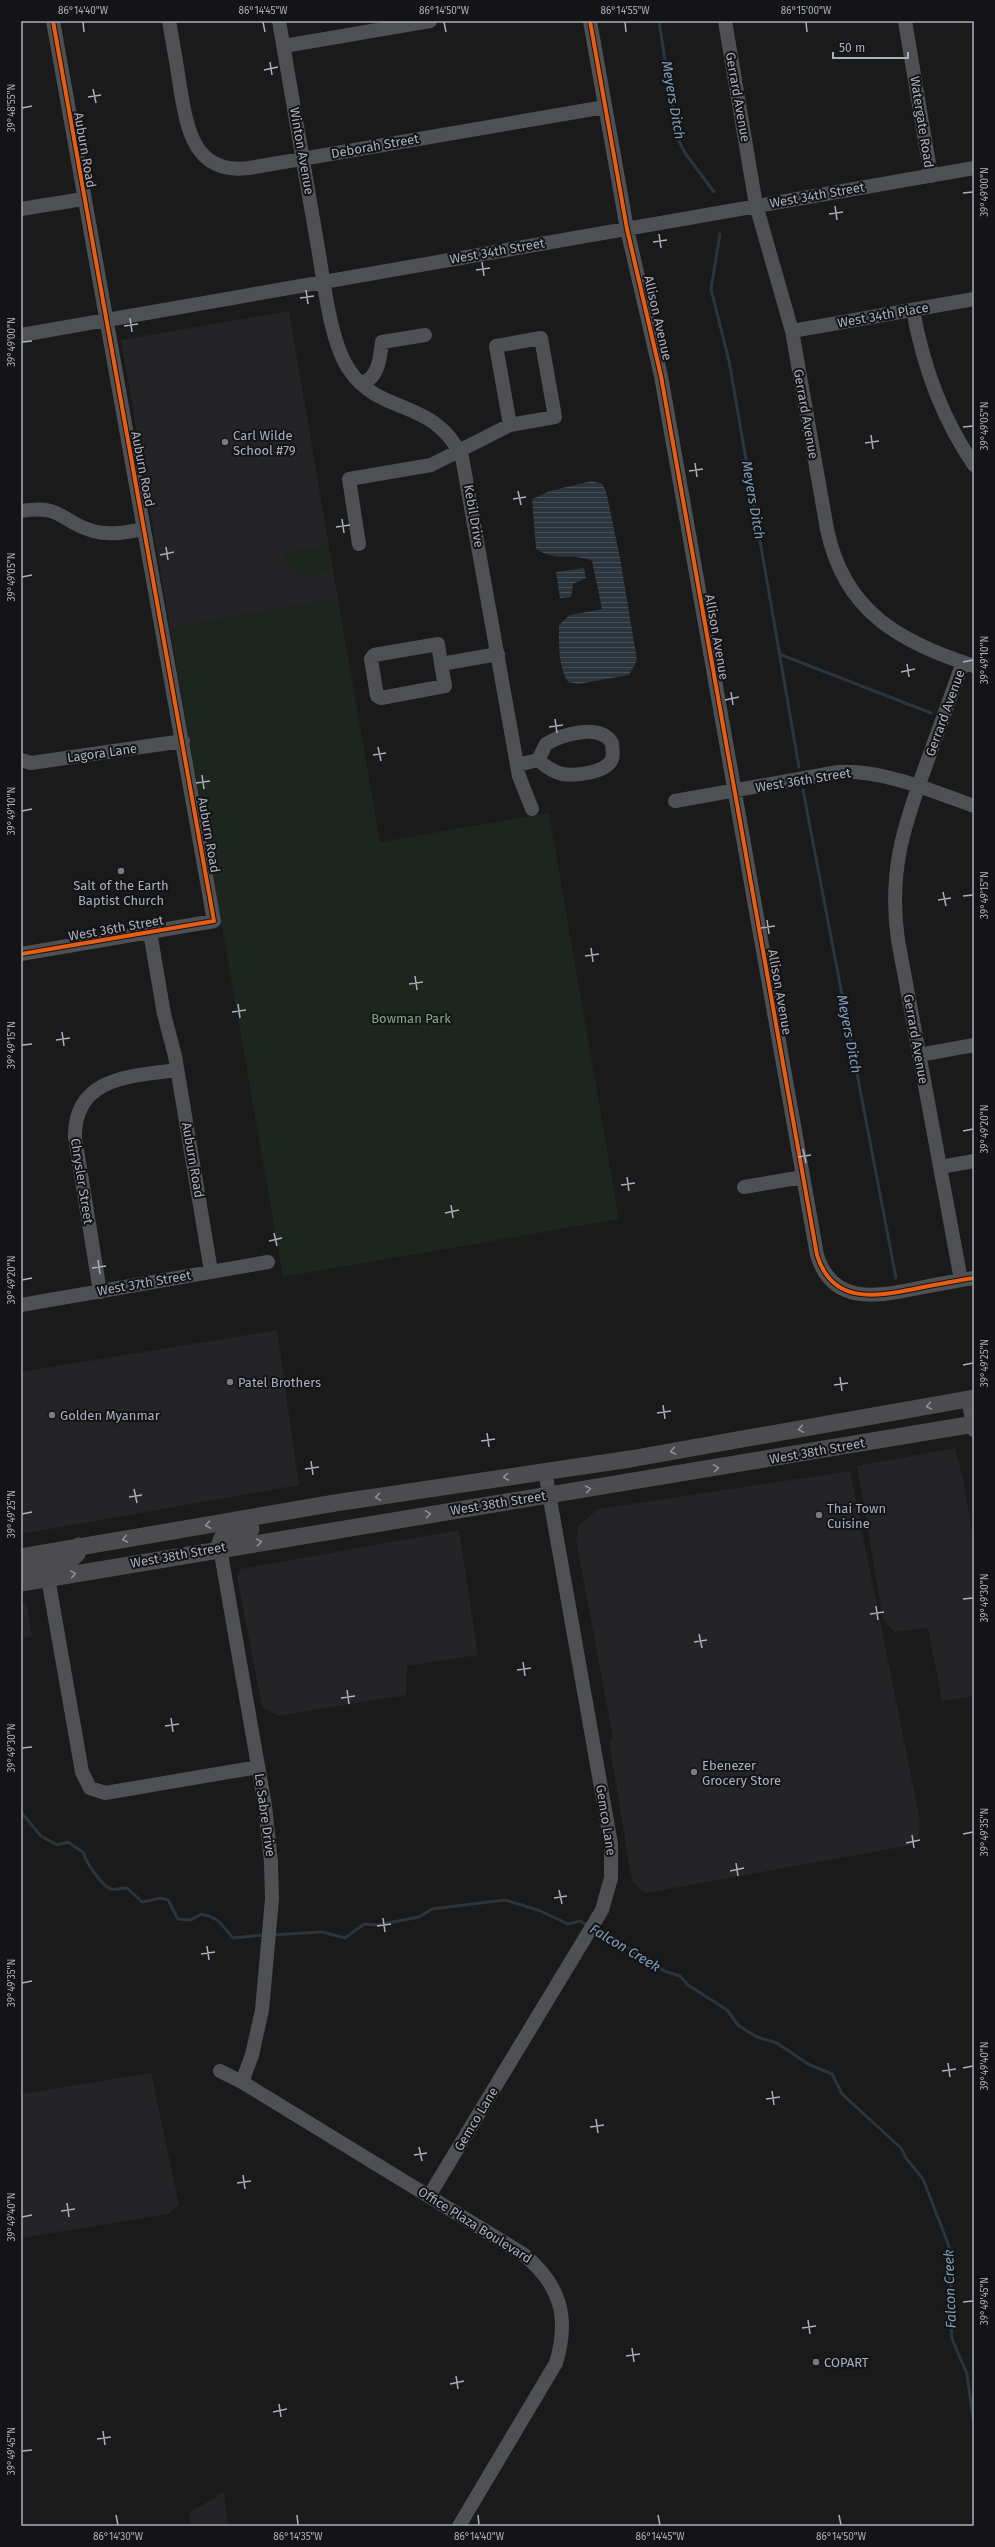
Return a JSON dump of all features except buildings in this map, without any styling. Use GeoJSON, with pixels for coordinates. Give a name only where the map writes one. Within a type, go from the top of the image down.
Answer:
{"type":"FeatureCollection","features":[{"type":"Feature","properties":{"kind":"main road","name":"West 38th Street"},"geometry":{"type":"LineString","coordinates":[[21,1557],[335,1504],[630,1459],[971,1399]]}},
{"type":"Feature","properties":{"kind":"main road","name":"West 38th Street"},"geometry":{"type":"LineString","coordinates":[[21,1582],[220,1548],[974,1426]]}},
{"type":"Feature","properties":{"kind":"main road"},"geometry":{"type":"LineString","coordinates":[[220,1548],[220,1540],[225,1535],[286,1522],[335,1504]]}},
{"type":"Feature","properties":{"kind":"main road"},"geometry":{"type":"LineString","coordinates":[[21,1571],[71,1559],[76,1554],[79,1546]]}},
{"type":"Feature","properties":{"kind":"street","name":"Auburn Road"},"geometry":{"type":"LineString","coordinates":[[53,21],[104,320],[183,741],[214,921]]}},
{"type":"Feature","properties":{"kind":"street","name":"Deborah Street"},"geometry":{"type":"LineString","coordinates":[[169,21],[183,104],[191,139],[201,153],[215,163],[240,169],[605,107]]}},
{"type":"Feature","properties":{"kind":"street","name":"Winton Avenue"},"geometry":{"type":"LineString","coordinates":[[279,21],[324,282]]}},
{"type":"Feature","properties":{"kind":"street"},"geometry":{"type":"LineString","coordinates":[[284,46],[430,21]]}},
{"type":"Feature","properties":{"kind":"street","name":"Allison Avenue"},"geometry":{"type":"LineString","coordinates":[[590,21],[627,229],[661,376],[818,1259],[831,1279],[850,1292],[878,1296],[967,1279]]}},
{"type":"Feature","properties":{"kind":"street","name":"Gerrard Avenue"},"geometry":{"type":"LineString","coordinates":[[725,21],[756,206],[792,331],[828,534],[840,569],[863,603],[892,630],[917,645],[968,664],[918,787],[901,839],[894,898],[898,940],[940,1167],[967,1279]]}},
{"type":"Feature","properties":{"kind":"street","name":"Watergate Road"},"geometry":{"type":"LineString","coordinates":[[905,21],[931,176]]}},
{"type":"Feature","properties":{"kind":"street","name":"West 34th Street"},"geometry":{"type":"LineString","coordinates":[[21,335],[974,168]]}},
{"type":"Feature","properties":{"kind":"street"},"geometry":{"type":"LineString","coordinates":[[21,209],[83,199]]}},
{"type":"Feature","properties":{"kind":"street","name":"Kebil Drive"},"geometry":{"type":"LineString","coordinates":[[324,282],[339,351],[349,370],[360,383],[381,398],[420,412],[432,420],[446,433],[459,451],[466,471],[517,765],[524,792],[532,809]]}},
{"type":"Feature","properties":{"kind":"street","name":"West 34th Place"},"geometry":{"type":"LineString","coordinates":[[792,331],[974,299]]}},
{"type":"Feature","properties":{"kind":"street"},"geometry":{"type":"LineString","coordinates":[[913,310],[923,356],[934,392],[953,432],[974,465]]}},
{"type":"Feature","properties":{"kind":"street"},"geometry":{"type":"LineString","coordinates":[[360,383],[371,377],[376,370],[382,342],[425,335]]}},
{"type":"Feature","properties":{"kind":"street"},"geometry":{"type":"LineString","coordinates":[[359,544],[349,479],[431,465],[510,425],[555,417],[541,338],[496,346],[510,425]]}},
{"type":"Feature","properties":{"kind":"street"},"geometry":{"type":"LineString","coordinates":[[21,511],[48,510],[63,515],[89,529],[110,534],[144,529]]}},
{"type":"Feature","properties":{"kind":"street"},"geometry":{"type":"LineString","coordinates":[[438,644],[442,664],[445,686],[381,698],[377,696],[370,659],[374,655],[438,644]]}},
{"type":"Feature","properties":{"kind":"street"},"geometry":{"type":"LineString","coordinates":[[442,664],[498,654]]}},
{"type":"Feature","properties":{"kind":"street"},"geometry":{"type":"LineString","coordinates":[[517,765],[538,760],[553,771],[564,774],[592,772],[609,764],[613,757],[612,743],[603,734],[592,732],[575,734],[546,744],[538,760]]}},
{"type":"Feature","properties":{"kind":"street","name":"Lagora Lane"},"geometry":{"type":"LineString","coordinates":[[21,760],[31,763],[183,741]]}},
{"type":"Feature","properties":{"kind":"street","name":"West 36th Street"},"geometry":{"type":"LineString","coordinates":[[676,801],[734,790],[850,772],[889,776],[974,806]]}},
{"type":"Feature","properties":{"kind":"street","name":"West 36th Street"},"geometry":{"type":"LineString","coordinates":[[21,954],[214,921]]}},
{"type":"Feature","properties":{"kind":"street","name":"Auburn Road"},"geometry":{"type":"LineString","coordinates":[[150,932],[164,1014],[177,1070],[211,1271]]}},
{"type":"Feature","properties":{"kind":"street"},"geometry":{"type":"LineString","coordinates":[[919,1055],[974,1045]]}},
{"type":"Feature","properties":{"kind":"street","name":"Chrysler Street"},"geometry":{"type":"LineString","coordinates":[[100,1292],[75,1136],[78,1114],[94,1091],[109,1081],[177,1070]]}},
{"type":"Feature","properties":{"kind":"street"},"geometry":{"type":"LineString","coordinates":[[940,1167],[974,1161]]}},
{"type":"Feature","properties":{"kind":"street"},"geometry":{"type":"LineString","coordinates":[[744,1187],[803,1177]]}},
{"type":"Feature","properties":{"kind":"street","name":"West 37th Street"},"geometry":{"type":"LineString","coordinates":[[21,1305],[268,1262]]}},
{"type":"Feature","properties":{"kind":"street"},"geometry":{"type":"LineString","coordinates":[[971,1399],[974,1426]]}},
{"type":"Feature","properties":{"kind":"street","name":"Gemco Lane"},"geometry":{"type":"LineString","coordinates":[[429,2196],[599,1914],[610,1882],[611,1844],[545,1471]]}},
{"type":"Feature","properties":{"kind":"street","name":"Le Sabre Drive"},"geometry":{"type":"LineString","coordinates":[[220,1548],[258,1767],[270,1848],[272,1890],[270,1923],[265,1959],[265,1992],[259,2028],[251,2060],[242,2082]]}},
{"type":"Feature","properties":{"kind":"street"},"geometry":{"type":"LineString","coordinates":[[48,1578],[82,1772],[90,1788],[105,1793],[258,1767]]}},
{"type":"Feature","properties":{"kind":"street","name":"Office Plaza Boulevard"},"geometry":{"type":"LineString","coordinates":[[220,2071],[242,2082],[429,2196],[534,2263],[552,2285],[559,2302],[562,2321],[561,2349],[554,2367],[459,2526]]}},
{"type":"Feature","properties":{"kind":"shaded area","name":"Carl Wilde School #79"},"geometry":{"type":"Polygon","coordinates":[[[289,311],[338,599],[170,628],[121,340],[289,311]]]}},
{"type":"Feature","properties":{"kind":"shaded area"},"geometry":{"type":"Polygon","coordinates":[[[592,481],[602,484],[606,491],[620,558],[637,660],[629,675],[578,684],[568,682],[562,669],[559,625],[570,615],[602,609],[592,561],[578,557],[551,556],[536,549],[532,499],[550,491],[592,481]]]}},
{"type":"Feature","properties":{"kind":"shaded area"},"geometry":{"type":"Polygon","coordinates":[[[584,568],[586,578],[573,584],[571,597],[560,598],[556,572],[584,568]]]}},
{"type":"Feature","properties":{"kind":"shaded area"},"geometry":{"type":"Polygon","coordinates":[[[277,1330],[299,1485],[21,1534],[21,1372],[277,1330]]]}},
{"type":"Feature","properties":{"kind":"shaded area"},"geometry":{"type":"Polygon","coordinates":[[[955,1448],[963,1479],[974,1543],[974,1696],[942,1701],[928,1628],[894,1632],[883,1619],[857,1466],[955,1448]]]}},
{"type":"Feature","properties":{"kind":"shaded area"},"geometry":{"type":"Polygon","coordinates":[[[850,1471],[920,1821],[919,1835],[912,1845],[646,1893],[633,1883],[630,1869],[609,1742],[613,1738],[576,1540],[578,1526],[598,1509],[850,1471]]]}},
{"type":"Feature","properties":{"kind":"shaded area"},"geometry":{"type":"Polygon","coordinates":[[[459,1530],[478,1655],[407,1666],[406,1695],[278,1716],[262,1706],[237,1577],[240,1569],[459,1530]]]}},
{"type":"Feature","properties":{"kind":"shaded area"},"geometry":{"type":"Polygon","coordinates":[[[21,1604],[27,1604],[32,1636],[21,1639],[21,1604]]]}},
{"type":"Feature","properties":{"kind":"shaded area"},"geometry":{"type":"Polygon","coordinates":[[[151,2073],[179,2205],[168,2214],[21,2238],[21,2094],[151,2073]]]}},
{"type":"Feature","properties":{"kind":"shaded area"},"geometry":{"type":"Polygon","coordinates":[[[224,2492],[228,2526],[187,2526],[190,2525],[189,2513],[224,2492]]]}},
{"type":"Feature","properties":{"kind":"green space"},"geometry":{"type":"Polygon","coordinates":[[[329,545],[332,563],[330,569],[318,571],[318,577],[306,578],[305,574],[297,575],[286,563],[284,552],[329,545]]]}},
{"type":"Feature","properties":{"kind":"green space","name":"Bowman Park"},"geometry":{"type":"Polygon","coordinates":[[[338,599],[380,842],[549,813],[619,1219],[283,1277],[170,628],[338,599]]]}},
{"type":"Feature","properties":{"kind":"waterway","name":"Meyers Ditch"},"geometry":{"type":"LineString","coordinates":[[659,21],[677,137],[685,153],[714,192]]}},
{"type":"Feature","properties":{"kind":"waterway","name":"Meyers Ditch"},"geometry":{"type":"LineString","coordinates":[[720,234],[711,289],[729,361],[799,767]]}},
{"type":"Feature","properties":{"kind":"waterway"},"geometry":{"type":"LineString","coordinates":[[779,654],[931,713]]}},
{"type":"Feature","properties":{"kind":"waterway","name":"Meyers Ditch"},"geometry":{"type":"LineString","coordinates":[[803,790],[896,1278]]}},
{"type":"Feature","properties":{"kind":"waterway","name":"Falcon Creek"},"geometry":{"type":"LineString","coordinates":[[21,1812],[41,1836],[57,1845],[68,1842],[84,1853],[94,1873],[103,1884],[111,1889],[127,1888],[142,1902],[161,1898],[168,1900],[178,1919],[191,1920],[201,1914],[213,1918],[220,1922],[233,1938],[264,1935]]}},
{"type":"Feature","properties":{"kind":"waterway","name":"Falcon Creek"},"geometry":{"type":"LineString","coordinates":[[272,1935],[322,1932],[345,1938],[364,1924],[378,1925],[419,1917],[432,1909],[505,1900],[538,1910],[568,1924],[580,1921],[589,1926]]}},
{"type":"Feature","properties":{"kind":"waterway","name":"Falcon Creek"},"geometry":{"type":"LineString","coordinates":[[595,1930],[613,1937],[639,1956],[649,1959],[664,1971],[680,1976],[688,1985],[727,2010],[739,2026],[757,2037],[777,2043],[808,2064],[832,2074],[842,2094],[901,2148],[906,2158],[923,2179],[949,2246],[948,2270],[952,2292],[950,2303],[952,2339],[967,2374],[974,2425]]}},
{"type":"Feature","properties":{"kind":"cycle path"},"geometry":{"type":"LineString","coordinates":[[21,954],[214,921],[92,246],[53,21]]}},
{"type":"Feature","properties":{"kind":"cycle path"},"geometry":{"type":"LineString","coordinates":[[590,21],[627,229],[661,376],[817,1255],[824,1271],[833,1282],[844,1289],[856,1293],[870,1295],[884,1294],[974,1278]]}},
{"type":"Feature","properties":{"kind":"place","name":"Carl Wilde School #79"},"geometry":{"type":"Point","coordinates":[225,442]}},
{"type":"Feature","properties":{"kind":"place","name":"Salt of the Earth Baptist Church"},"geometry":{"type":"Point","coordinates":[121,871]}},
{"type":"Feature","properties":{"kind":"place","name":"Patel Brothers"},"geometry":{"type":"Point","coordinates":[230,1382]}},
{"type":"Feature","properties":{"kind":"place","name":"Golden Myanmar"},"geometry":{"type":"Point","coordinates":[52,1415]}},
{"type":"Feature","properties":{"kind":"place","name":"Thai Town Cuisine"},"geometry":{"type":"Point","coordinates":[819,1515]}},
{"type":"Feature","properties":{"kind":"place","name":"Ebenezer Grocery Store"},"geometry":{"type":"Point","coordinates":[694,1772]}},
{"type":"Feature","properties":{"kind":"place","name":"COPART"},"geometry":{"type":"Point","coordinates":[816,2362]}}]}
